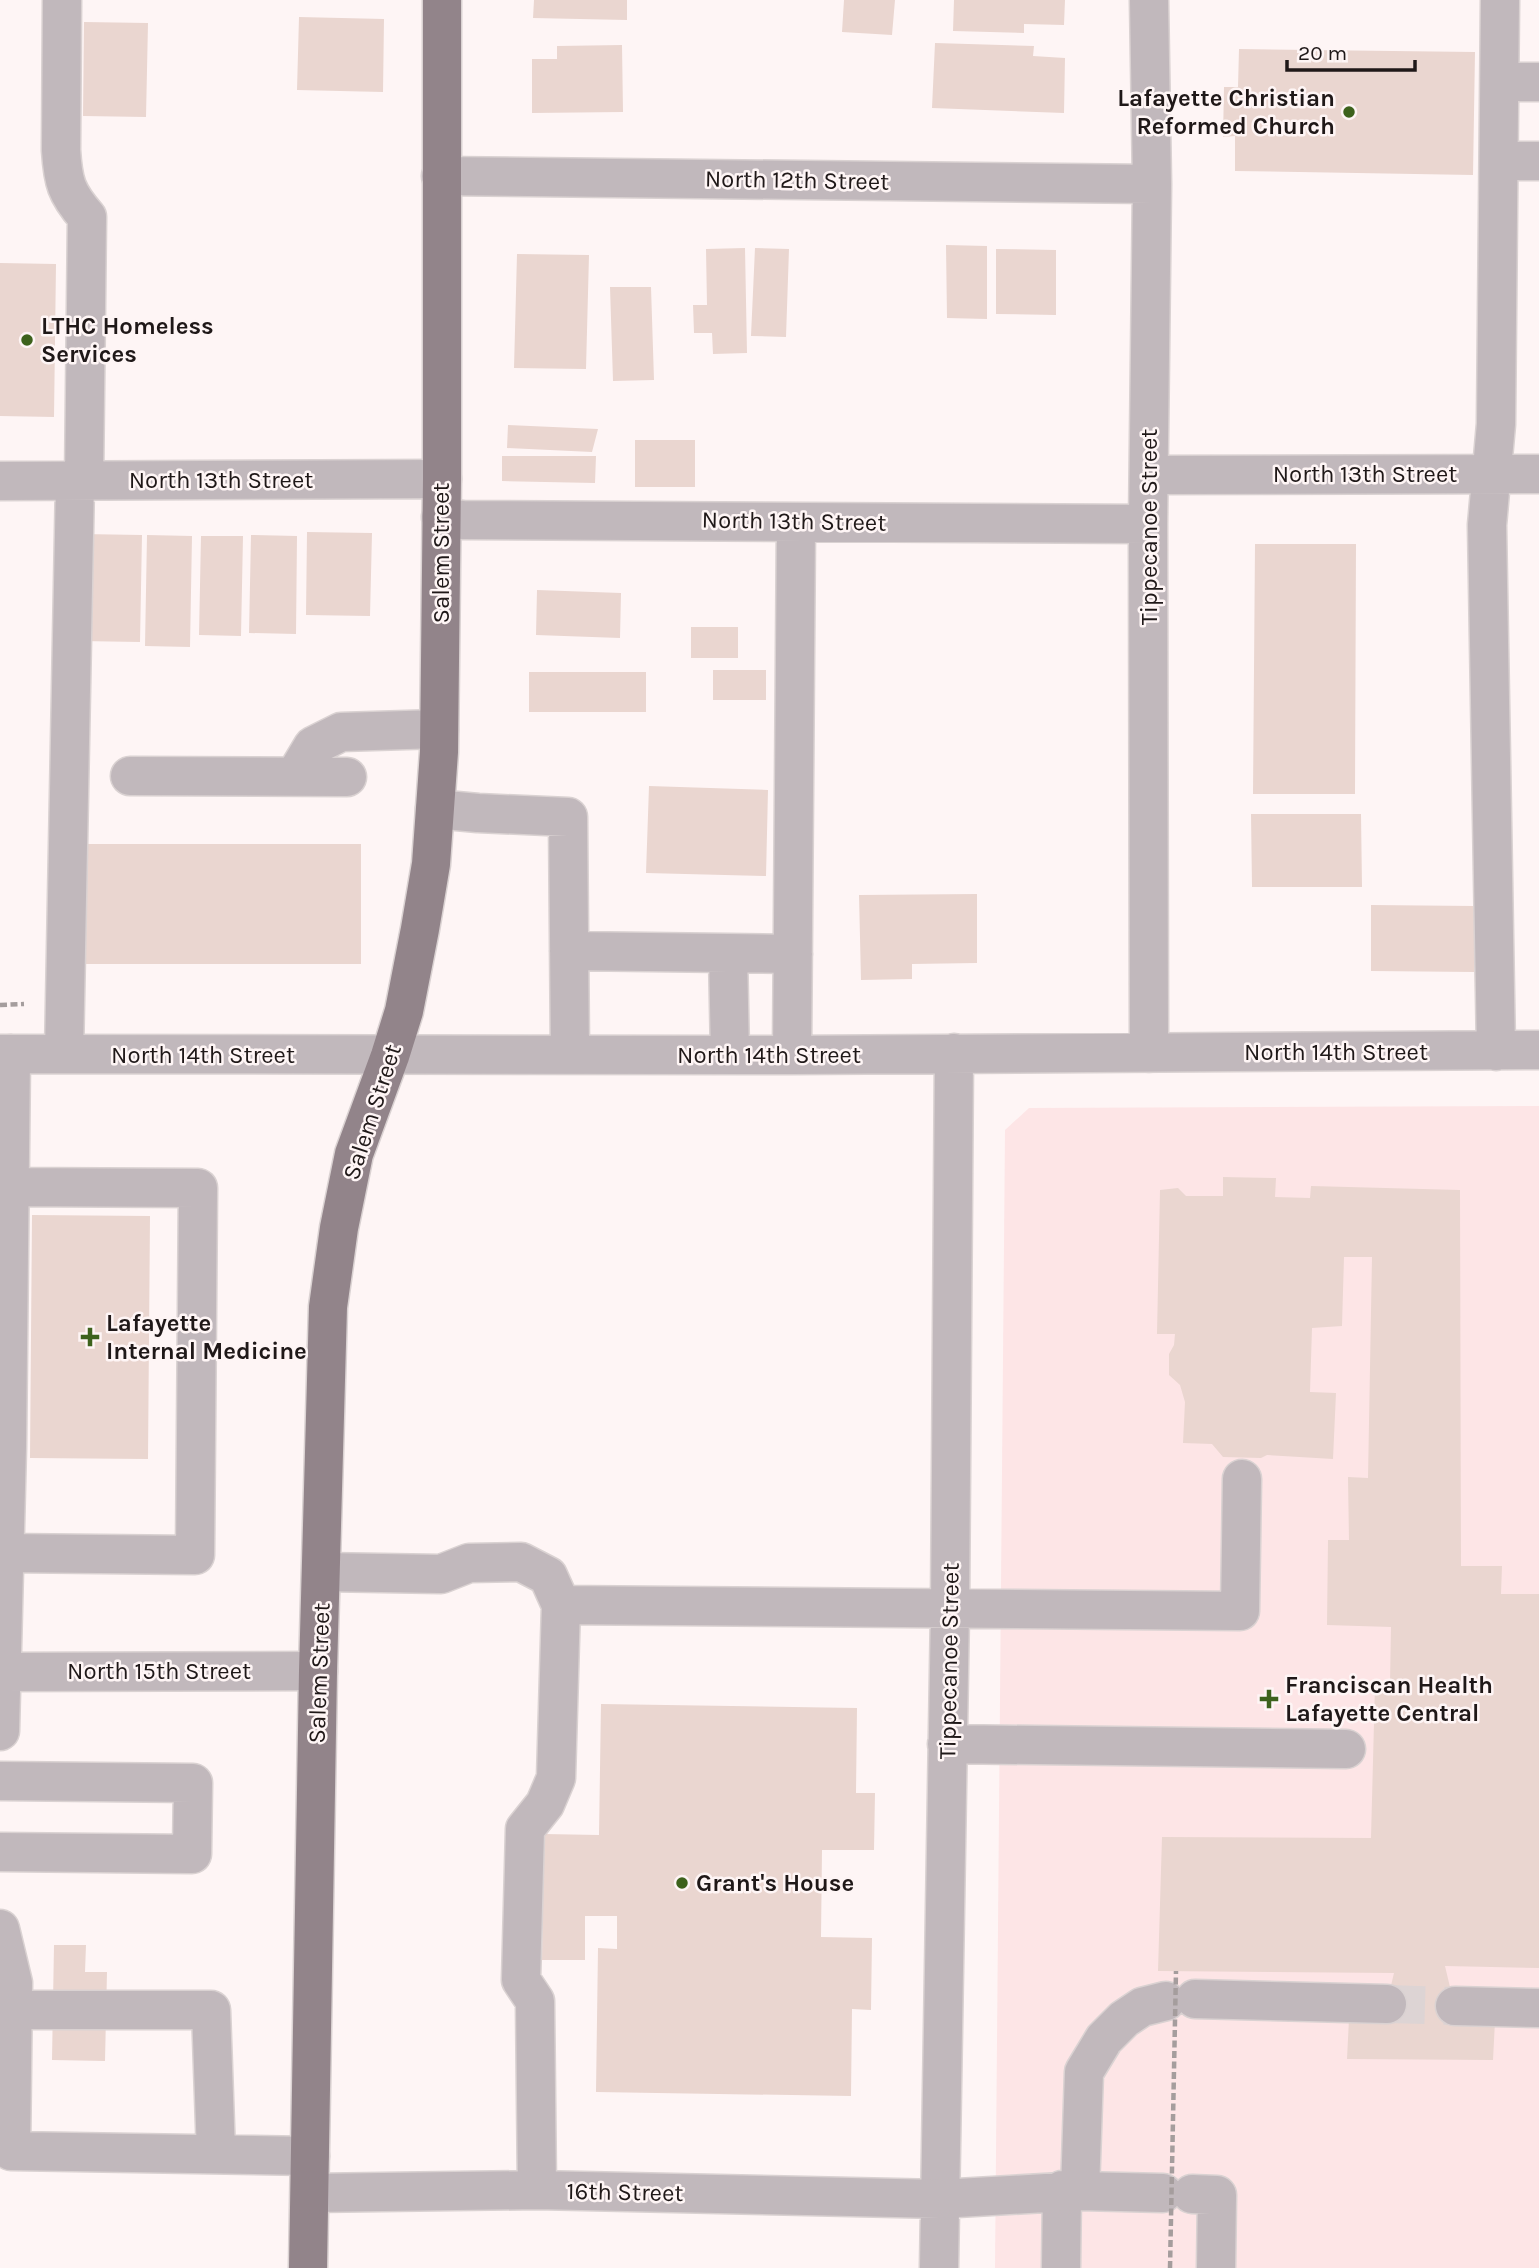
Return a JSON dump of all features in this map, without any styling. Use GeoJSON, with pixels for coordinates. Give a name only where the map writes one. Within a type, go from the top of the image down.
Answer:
{"type":"FeatureCollection","features":[{"type":"Feature","properties":{"kind":"main road","name":"Salem Street"},"geometry":{"type":"LineString","coordinates":[[308,2268],[318,1671],[328,1307],[339,1228],[354,1154],[404,1011],[431,864],[435,809],[439,729],[442,479],[442,0]]}},
{"type":"Feature","properties":{"kind":"street"},"geometry":{"type":"LineString","coordinates":[[62,0],[62,174],[72,200],[87,217],[64,1054]]}},
{"type":"Feature","properties":{"kind":"street","name":"Tippecanoe Street"},"geometry":{"type":"LineString","coordinates":[[1149,0],[1152,184],[1148,524],[1149,1053]]}},
{"type":"Feature","properties":{"kind":"street"},"geometry":{"type":"LineString","coordinates":[[1496,1051],[1487,525],[1496,424],[1500,0]]}},
{"type":"Feature","properties":{"kind":"street"},"geometry":{"type":"LineString","coordinates":[[1500,82],[1539,82]]}},
{"type":"Feature","properties":{"kind":"street"},"geometry":{"type":"LineString","coordinates":[[1499,161],[1539,161]]}},
{"type":"Feature","properties":{"kind":"street","name":"North 12th Street"},"geometry":{"type":"LineString","coordinates":[[441,176],[1152,184]]}},
{"type":"Feature","properties":{"kind":"street","name":"North 13th Street"},"geometry":{"type":"LineString","coordinates":[[1149,475],[1539,474]]}},
{"type":"Feature","properties":{"kind":"street","name":"North 13th Street"},"geometry":{"type":"LineString","coordinates":[[0,481],[442,479]]}},
{"type":"Feature","properties":{"kind":"street","name":"North 13th Street"},"geometry":{"type":"LineString","coordinates":[[441,517],[463,520],[1148,524]]}},
{"type":"Feature","properties":{"kind":"street"},"geometry":{"type":"LineString","coordinates":[[792,1055],[796,522]]}},
{"type":"Feature","properties":{"kind":"street"},"geometry":{"type":"LineString","coordinates":[[295,776],[313,746],[341,732],[439,729]]}},
{"type":"Feature","properties":{"kind":"street"},"geometry":{"type":"LineString","coordinates":[[130,776],[347,777]]}},
{"type":"Feature","properties":{"kind":"street"},"geometry":{"type":"LineString","coordinates":[[435,809],[568,817],[570,1055]]}},
{"type":"Feature","properties":{"kind":"street"},"geometry":{"type":"LineString","coordinates":[[569,951],[793,954]]}},
{"type":"Feature","properties":{"kind":"street"},"geometry":{"type":"LineString","coordinates":[[729,953],[730,1055]]}},
{"type":"Feature","properties":{"kind":"street","name":"North 14th Street"},"geometry":{"type":"LineString","coordinates":[[6,1054],[792,1055],[1539,1050]]}},
{"type":"Feature","properties":{"kind":"street","name":"Tippecanoe Street"},"geometry":{"type":"LineString","coordinates":[[939,2268],[950,1610],[954,1053]]}},
{"type":"Feature","properties":{"kind":"street"},"geometry":{"type":"LineString","coordinates":[[0,1731],[5,1553],[3,1446],[10,1187],[6,1054]]}},
{"type":"Feature","properties":{"kind":"street"},"geometry":{"type":"LineString","coordinates":[[5,1553],[195,1555],[198,1188],[10,1187]]}},
{"type":"Feature","properties":{"kind":"street"},"geometry":{"type":"LineString","coordinates":[[561,1605],[1240,1611],[1242,1479]]}},
{"type":"Feature","properties":{"kind":"street"},"geometry":{"type":"LineString","coordinates":[[322,1572],[441,1574],[469,1563],[521,1562],[548,1576],[561,1605],[556,1778],[545,1804],[525,1829],[521,1980],[535,2001],[537,2190]]}},
{"type":"Feature","properties":{"kind":"street","name":"North 15th Street"},"geometry":{"type":"LineString","coordinates":[[1,1672],[318,1671]]}},
{"type":"Feature","properties":{"kind":"street"},"geometry":{"type":"LineString","coordinates":[[947,1744],[1346,1749]]}},
{"type":"Feature","properties":{"kind":"street"},"geometry":{"type":"LineString","coordinates":[[0,1781],[193,1783],[193,1795],[192,1854],[0,1852]]}},
{"type":"Feature","properties":{"kind":"street"},"geometry":{"type":"LineString","coordinates":[[0,1930],[13,1983],[12,2010],[211,2010],[216,2154]]}},
{"type":"Feature","properties":{"kind":"street"},"geometry":{"type":"LineString","coordinates":[[1061,2268],[1084,2073],[1104,2039],[1124,2019],[1142,2007],[1179,1990],[1387,2004]]}},
{"type":"Feature","properties":{"kind":"street"},"geometry":{"type":"LineString","coordinates":[[1455,2006],[1539,2008]]}},
{"type":"Feature","properties":{"kind":"street","name":"16th Street"},"geometry":{"type":"LineString","coordinates":[[12,2010],[11,2151],[216,2154],[310,2174],[537,2190],[940,2199],[1071,2191],[1217,2195],[1216,2268]]}},
{"type":"Feature","properties":{"kind":"path"},"geometry":{"type":"LineString","coordinates":[[1170,2268],[1179,1990]]}},
{"type":"Feature","properties":{"kind":"shaded area","name":"Franciscan Health Lafayette Central"},"geometry":{"type":"Polygon","coordinates":[[[1539,1106],[1539,2268],[995,2268],[1005,1130],[1029,1108],[1539,1106]]]}},
{"type":"Feature","properties":{"kind":"building"},"geometry":{"type":"Polygon","coordinates":[[[534,0],[627,0],[627,20],[533,18],[534,0]]]}},
{"type":"Feature","properties":{"kind":"building"},"geometry":{"type":"Polygon","coordinates":[[[844,0],[895,0],[892,35],[842,32],[844,0]]]}},
{"type":"Feature","properties":{"kind":"building"},"geometry":{"type":"Polygon","coordinates":[[[954,0],[1065,0],[1064,25],[1024,24],[1024,33],[953,31],[954,0]]]}},
{"type":"Feature","properties":{"kind":"building"},"geometry":{"type":"Polygon","coordinates":[[[299,17],[384,19],[383,92],[297,90],[299,17]]]}},
{"type":"Feature","properties":{"kind":"building"},"geometry":{"type":"Polygon","coordinates":[[[84,22],[148,23],[146,117],[83,116],[84,22]]]}},
{"type":"Feature","properties":{"kind":"building"},"geometry":{"type":"Polygon","coordinates":[[[935,43],[1034,46],[1033,56],[1065,58],[1064,113],[932,108],[935,43]]]}},
{"type":"Feature","properties":{"kind":"building"},"geometry":{"type":"Polygon","coordinates":[[[622,45],[623,112],[532,113],[532,59],[557,59],[557,46],[622,45]]]}},
{"type":"Feature","properties":{"kind":"building","name":"Lafayette Christian Reformed Church"},"geometry":{"type":"Polygon","coordinates":[[[1239,49],[1475,52],[1473,175],[1235,171],[1235,136],[1223,137],[1224,87],[1238,87],[1239,49]]]}},
{"type":"Feature","properties":{"kind":"building"},"geometry":{"type":"Polygon","coordinates":[[[946,245],[987,246],[987,319],[947,318],[946,245]]]}},
{"type":"Feature","properties":{"kind":"building"},"geometry":{"type":"Polygon","coordinates":[[[745,248],[747,353],[713,354],[712,333],[694,333],[693,305],[707,305],[706,249],[745,248]]]}},
{"type":"Feature","properties":{"kind":"building"},"geometry":{"type":"Polygon","coordinates":[[[755,248],[789,249],[786,337],[751,336],[755,248]]]}},
{"type":"Feature","properties":{"kind":"building"},"geometry":{"type":"Polygon","coordinates":[[[996,249],[1056,250],[1056,315],[996,314],[996,249]]]}},
{"type":"Feature","properties":{"kind":"building"},"geometry":{"type":"Polygon","coordinates":[[[517,254],[589,255],[586,369],[514,368],[517,254]]]}},
{"type":"Feature","properties":{"kind":"building","name":"LTHC Homeless Services"},"geometry":{"type":"Polygon","coordinates":[[[0,263],[56,264],[54,417],[0,416],[0,263]]]}},
{"type":"Feature","properties":{"kind":"building"},"geometry":{"type":"Polygon","coordinates":[[[610,287],[651,287],[654,380],[613,381],[610,287]]]}},
{"type":"Feature","properties":{"kind":"building"},"geometry":{"type":"Polygon","coordinates":[[[508,425],[598,429],[592,452],[507,448],[508,425]]]}},
{"type":"Feature","properties":{"kind":"building"},"geometry":{"type":"Polygon","coordinates":[[[635,440],[695,440],[695,487],[635,487],[635,440]]]}},
{"type":"Feature","properties":{"kind":"building"},"geometry":{"type":"Polygon","coordinates":[[[502,456],[596,456],[595,483],[502,481],[502,456]]]}},
{"type":"Feature","properties":{"kind":"building"},"geometry":{"type":"Polygon","coordinates":[[[307,532],[372,533],[370,616],[306,615],[307,532]]]}},
{"type":"Feature","properties":{"kind":"building"},"geometry":{"type":"Polygon","coordinates":[[[82,534],[142,535],[140,642],[80,641],[82,534]]]}},
{"type":"Feature","properties":{"kind":"building"},"geometry":{"type":"Polygon","coordinates":[[[147,535],[192,536],[190,647],[145,646],[147,535]]]}},
{"type":"Feature","properties":{"kind":"building"},"geometry":{"type":"Polygon","coordinates":[[[251,535],[297,536],[296,634],[249,633],[251,535]]]}},
{"type":"Feature","properties":{"kind":"building"},"geometry":{"type":"Polygon","coordinates":[[[201,536],[243,536],[241,636],[199,635],[201,536]]]}},
{"type":"Feature","properties":{"kind":"building"},"geometry":{"type":"Polygon","coordinates":[[[1255,544],[1356,544],[1355,794],[1253,794],[1255,544]]]}},
{"type":"Feature","properties":{"kind":"building"},"geometry":{"type":"Polygon","coordinates":[[[537,590],[621,593],[620,638],[536,635],[537,590]]]}},
{"type":"Feature","properties":{"kind":"building"},"geometry":{"type":"Polygon","coordinates":[[[691,627],[738,627],[738,658],[691,658],[691,627]]]}},
{"type":"Feature","properties":{"kind":"building"},"geometry":{"type":"Polygon","coordinates":[[[713,670],[766,670],[766,700],[713,700],[713,670]]]}},
{"type":"Feature","properties":{"kind":"building"},"geometry":{"type":"Polygon","coordinates":[[[529,672],[646,672],[646,712],[529,712],[529,672]]]}},
{"type":"Feature","properties":{"kind":"building"},"geometry":{"type":"Polygon","coordinates":[[[649,786],[768,790],[766,876],[646,873],[649,786]]]}},
{"type":"Feature","properties":{"kind":"building"},"geometry":{"type":"Polygon","coordinates":[[[1251,814],[1361,814],[1362,887],[1252,887],[1251,814]]]}},
{"type":"Feature","properties":{"kind":"building"},"geometry":{"type":"Polygon","coordinates":[[[83,844],[361,844],[361,964],[84,964],[83,844]]]}},
{"type":"Feature","properties":{"kind":"building"},"geometry":{"type":"Polygon","coordinates":[[[977,894],[977,963],[912,964],[912,979],[861,980],[859,895],[977,894]]]}},
{"type":"Feature","properties":{"kind":"building"},"geometry":{"type":"Polygon","coordinates":[[[1371,905],[1474,906],[1474,972],[1371,971],[1371,905]]]}},
{"type":"Feature","properties":{"kind":"building"},"geometry":{"type":"Polygon","coordinates":[[[1223,1177],[1276,1178],[1275,1197],[1310,1198],[1311,1186],[1460,1190],[1461,1566],[1502,1566],[1501,1594],[1539,1594],[1539,1968],[1445,1966],[1458,2021],[1495,2021],[1493,2060],[1347,2059],[1349,2019],[1383,2019],[1394,1973],[1158,1971],[1162,1837],[1371,1838],[1375,1684],[1390,1683],[1391,1627],[1327,1625],[1328,1540],[1349,1540],[1348,1477],[1368,1478],[1372,1257],[1344,1257],[1342,1326],[1312,1328],[1310,1392],[1336,1393],[1333,1459],[1267,1455],[1261,1458],[1223,1457],[1212,1444],[1183,1443],[1185,1402],[1180,1385],[1169,1375],[1169,1354],[1174,1345],[1175,1334],[1157,1334],[1160,1190],[1178,1188],[1186,1196],[1223,1196],[1223,1177]]]}},
{"type":"Feature","properties":{"kind":"building","name":"Lafayette Internal Medicine"},"geometry":{"type":"Polygon","coordinates":[[[32,1215],[150,1216],[148,1459],[30,1458],[32,1215]]]}},
{"type":"Feature","properties":{"kind":"building","name":"Grant's House"},"geometry":{"type":"Polygon","coordinates":[[[601,1704],[857,1708],[856,1793],[875,1793],[874,1850],[822,1850],[821,1937],[872,1938],[871,2010],[852,2009],[851,2096],[596,2092],[598,1948],[617,1949],[617,1916],[585,1916],[585,1960],[542,1960],[544,1834],[599,1835],[601,1704]]]}},
{"type":"Feature","properties":{"kind":"building"},"geometry":{"type":"Polygon","coordinates":[[[54,1945],[86,1945],[85,1972],[107,1972],[105,2061],[52,2060],[54,1945]]]}},
{"type":"Feature","properties":{"kind":"tunnel"},"geometry":{"type":"LineString","coordinates":[[1387,2004],[1455,2006]]}},
{"type":"Feature","properties":{"kind":"place","name":"Lafayette Christian Reformed Church"},"geometry":{"type":"Point","coordinates":[1349,112]}},
{"type":"Feature","properties":{"kind":"place","name":"LTHC Homeless Services"},"geometry":{"type":"Point","coordinates":[27,340]}},
{"type":"Feature","properties":{"kind":"place","name":"Lafayette Internal Medicine"},"geometry":{"type":"Point","coordinates":[90,1337]}},
{"type":"Feature","properties":{"kind":"place","name":"Franciscan Health Lafayette Central"},"geometry":{"type":"Point","coordinates":[1269,1699]}},
{"type":"Feature","properties":{"kind":"place","name":"Grant's House"},"geometry":{"type":"Point","coordinates":[682,1883]}}]}
